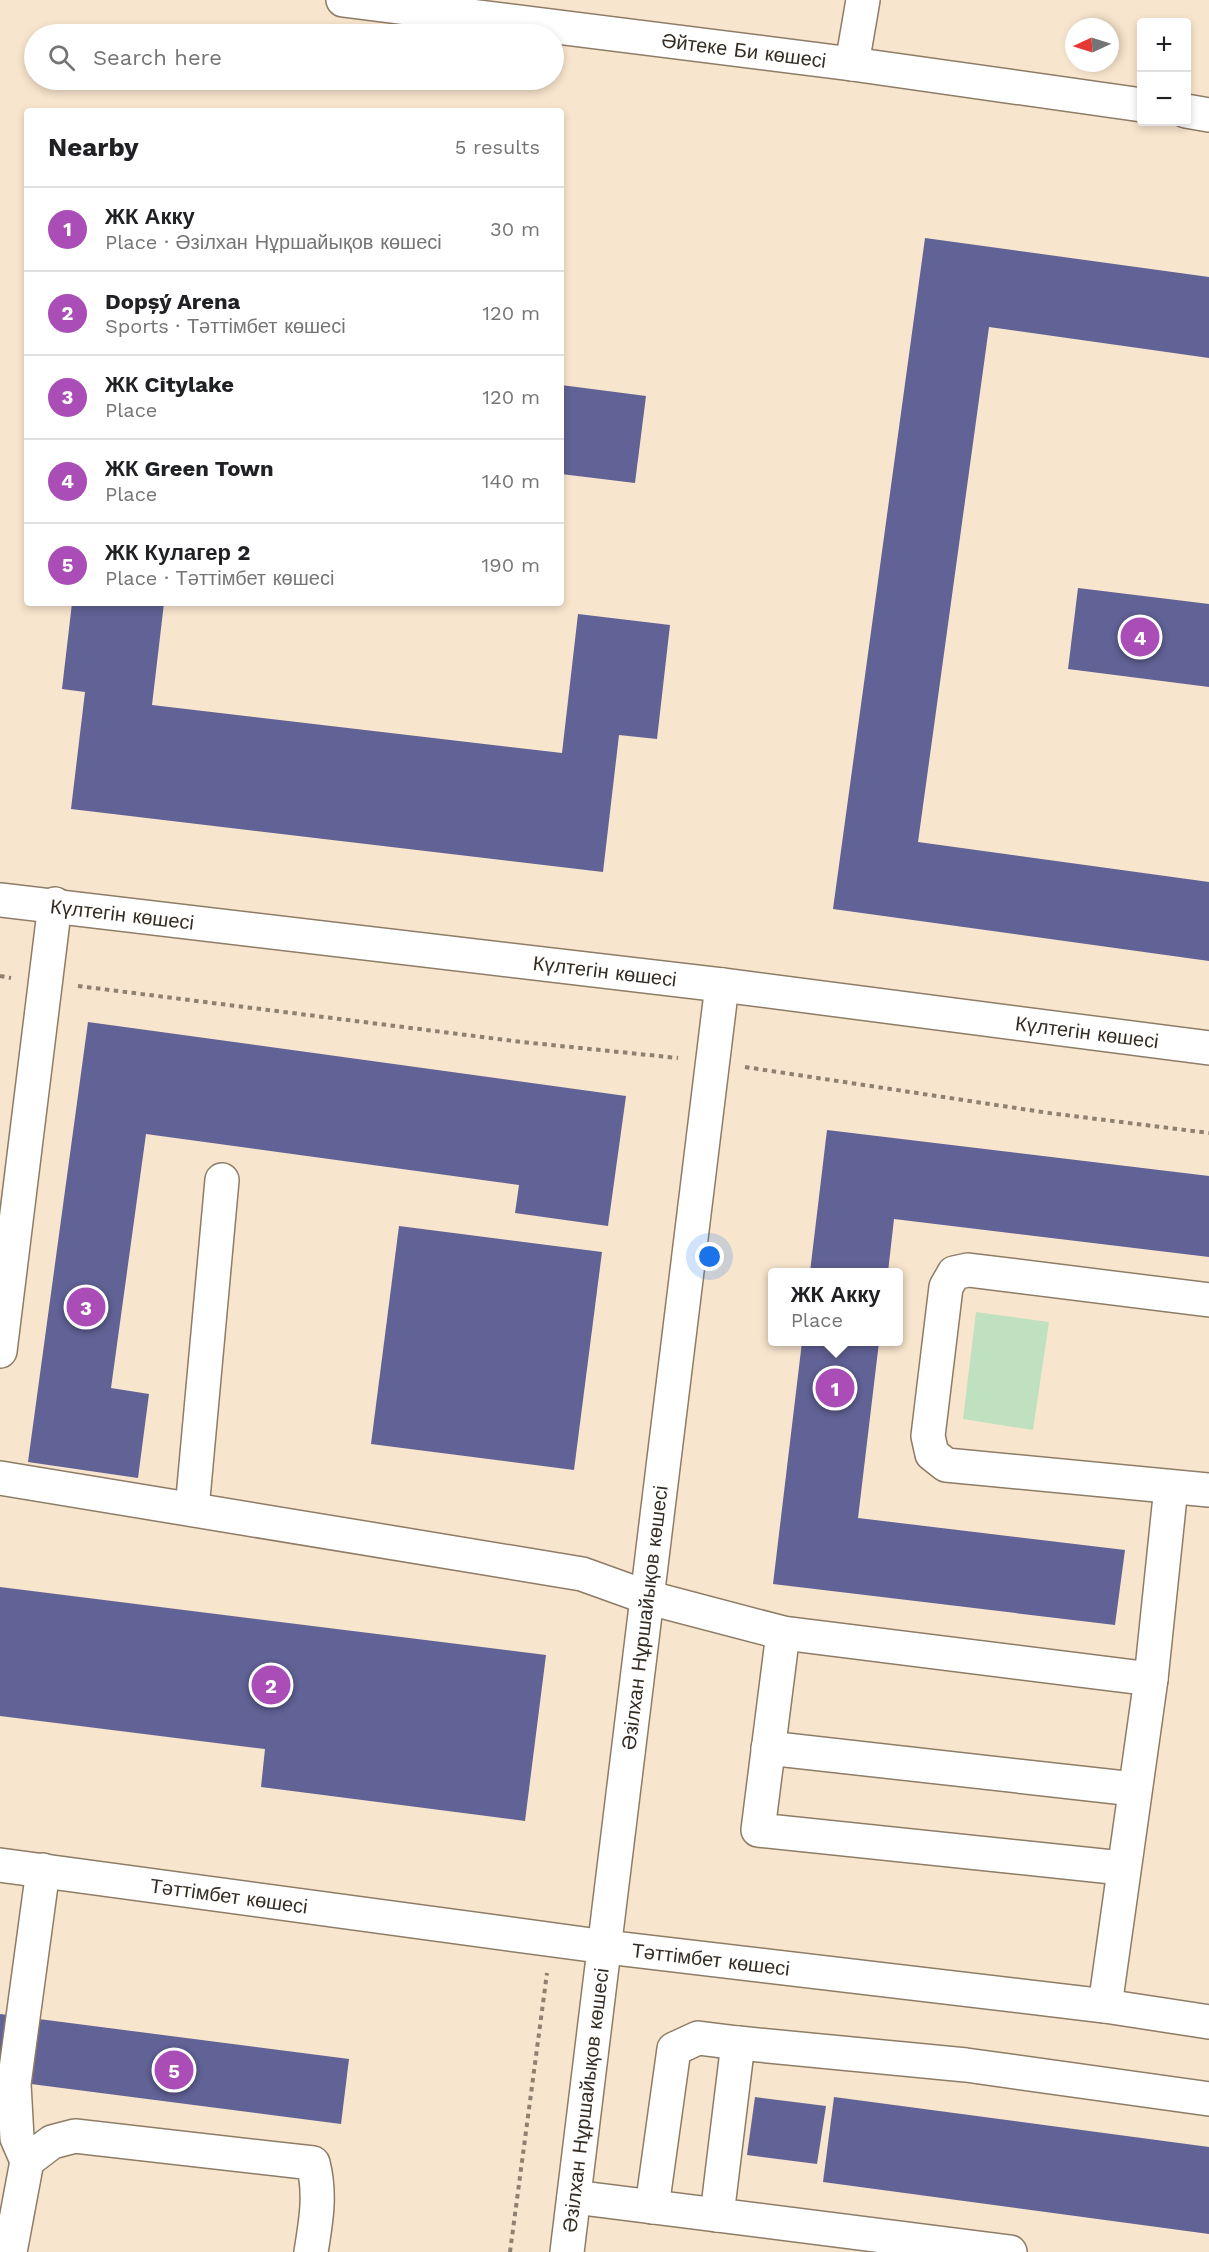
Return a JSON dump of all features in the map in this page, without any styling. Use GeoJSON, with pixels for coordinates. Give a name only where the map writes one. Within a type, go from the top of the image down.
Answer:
{"type":"FeatureCollection","features":[{"type":"Feature","properties":{"kind":"street","name":"Әйтеке Би көшесі"},"geometry":{"type":"LineString","coordinates":[[344,0],[534,24]]}},
{"type":"Feature","properties":{"kind":"street"},"geometry":{"type":"LineString","coordinates":[[852,64],[863,0]]}},
{"type":"Feature","properties":{"kind":"street","name":"Әйтеке Би көшесі"},"geometry":{"type":"LineString","coordinates":[[564,28],[852,64],[1137,104]]}},
{"type":"Feature","properties":{"kind":"street"},"geometry":{"type":"LineString","coordinates":[[1191,112],[1209,115]]}},
{"type":"Feature","properties":{"kind":"street","name":"Күлтегін көшесі"},"geometry":{"type":"LineString","coordinates":[[0,900],[55,904],[722,985],[1209,1048]]}},
{"type":"Feature","properties":{"kind":"street"},"geometry":{"type":"LineString","coordinates":[[0,1351],[55,904]]}},
{"type":"Feature","properties":{"kind":"street","name":"Әзілхан Нұршайықов көшесі"},"geometry":{"type":"LineString","coordinates":[[567,2252],[722,985]]}},
{"type":"Feature","properties":{"kind":"street"},"geometry":{"type":"LineString","coordinates":[[192,1509],[222,1180]]}},
{"type":"Feature","properties":{"kind":"street"},"geometry":{"type":"LineString","coordinates":[[1209,1300],[968,1269],[954,1273],[946,1287],[928,1436],[932,1454],[946,1465],[1209,1491]]}},
{"type":"Feature","properties":{"kind":"street"},"geometry":{"type":"LineString","coordinates":[[0,1478],[582,1574],[646,1597],[783,1633],[1151,1679]]}},
{"type":"Feature","properties":{"kind":"street"},"geometry":{"type":"LineString","coordinates":[[1105,2006],[1122,1868],[1151,1679],[1171,1487]]}},
{"type":"Feature","properties":{"kind":"street"},"geometry":{"type":"LineString","coordinates":[[783,1633],[758,1830],[1122,1868]]}},
{"type":"Feature","properties":{"kind":"street"},"geometry":{"type":"LineString","coordinates":[[768,1748],[1134,1789]]}},
{"type":"Feature","properties":{"kind":"street","name":"Тәттімбет көшесі"},"geometry":{"type":"LineString","coordinates":[[0,1865],[606,1947],[1105,2006],[1209,2022]]}},
{"type":"Feature","properties":{"kind":"street"},"geometry":{"type":"LineString","coordinates":[[10,2252],[27,2161],[17,2138],[14,2084],[43,1870]]}},
{"type":"Feature","properties":{"kind":"street"},"geometry":{"type":"LineString","coordinates":[[652,2207],[674,2049],[698,2038],[966,2065],[1209,2099]]}},
{"type":"Feature","properties":{"kind":"street"},"geometry":{"type":"LineString","coordinates":[[717,2215],[738,2043]]}},
{"type":"Feature","properties":{"kind":"street"},"geometry":{"type":"LineString","coordinates":[[27,2161],[51,2142],[75,2136],[313,2163],[318,2182],[319,2209],[311,2252]]}},
{"type":"Feature","properties":{"kind":"street"},"geometry":{"type":"LineString","coordinates":[[574,2197],[1010,2252]]}},
{"type":"Feature","properties":{"kind":"path"},"geometry":{"type":"LineString","coordinates":[[0,976],[522,1042],[712,1062],[1049,1113],[1209,1133]]}},
{"type":"Feature","properties":{"kind":"path"},"geometry":{"type":"LineString","coordinates":[[510,2252],[552,1939]]}},
{"type":"Feature","properties":{"kind":"green space"},"geometry":{"type":"Polygon","coordinates":[[[976,1312],[1049,1322],[1033,1430],[963,1419],[976,1312]]]}},
{"type":"Feature","properties":{"kind":"building"},"geometry":{"type":"Polygon","coordinates":[[[925,238],[1209,277],[1209,358],[989,327],[918,842],[1209,882],[1209,961],[833,909],[925,238]]]}},
{"type":"Feature","properties":{"kind":"building"},"geometry":{"type":"Polygon","coordinates":[[[564,385],[646,396],[635,483],[564,474],[564,385]]]}},
{"type":"Feature","properties":{"kind":"building"},"geometry":{"type":"Polygon","coordinates":[[[1078,588],[1209,604],[1209,687],[1068,669],[1078,588]]]}},
{"type":"Feature","properties":{"kind":"building"},"geometry":{"type":"Polygon","coordinates":[[[72,606],[164,606],[152,705],[562,753],[578,614],[670,625],[657,739],[619,735],[603,872],[71,809],[85,692],[62,689],[72,606]]]}},
{"type":"Feature","properties":{"kind":"building"},"geometry":{"type":"Polygon","coordinates":[[[88,1022],[626,1096],[608,1226],[515,1213],[519,1185],[146,1134],[111,1388],[149,1394],[138,1478],[28,1462],[88,1022]]]}},
{"type":"Feature","properties":{"kind":"building"},"geometry":{"type":"Polygon","coordinates":[[[827,1130],[1209,1176],[1209,1257],[894,1219],[888,1268],[810,1268],[827,1130]]]}},
{"type":"Feature","properties":{"kind":"building"},"geometry":{"type":"Polygon","coordinates":[[[399,1226],[602,1252],[574,1470],[371,1444],[399,1226]]]}},
{"type":"Feature","properties":{"kind":"building"},"geometry":{"type":"Polygon","coordinates":[[[802,1346],[879,1346],[858,1518],[1125,1550],[1115,1625],[773,1584],[802,1346]]]}},
{"type":"Feature","properties":{"kind":"building"},"geometry":{"type":"Polygon","coordinates":[[[0,1587],[546,1655],[525,1821],[261,1787],[265,1749],[0,1716],[0,1587]]]}},
{"type":"Feature","properties":{"kind":"building"},"geometry":{"type":"Polygon","coordinates":[[[0,2014],[349,2059],[341,2124],[0,2080],[0,2014]]]}},
{"type":"Feature","properties":{"kind":"building"},"geometry":{"type":"Polygon","coordinates":[[[755,2097],[826,2106],[817,2164],[747,2155],[755,2097]]]}},
{"type":"Feature","properties":{"kind":"building"},"geometry":{"type":"Polygon","coordinates":[[[834,2097],[1209,2147],[1209,2234],[823,2182],[834,2097]]]}},
{"type":"Feature","properties":{"kind":"place","name":"ЖК Green Town"},"geometry":{"type":"Point","coordinates":[1140,637]}},
{"type":"Feature","properties":{"kind":"place","name":"ЖК Citylake"},"geometry":{"type":"Point","coordinates":[86,1307]}},
{"type":"Feature","properties":{"kind":"place","name":"ЖК Акку"},"geometry":{"type":"Point","coordinates":[835,1388]}},
{"type":"Feature","properties":{"kind":"place","name":"Dopșý Arena"},"geometry":{"type":"Point","coordinates":[271,1685]}},
{"type":"Feature","properties":{"kind":"place","name":"ЖК Кулагер 2"},"geometry":{"type":"Point","coordinates":[174,2070]}}]}
